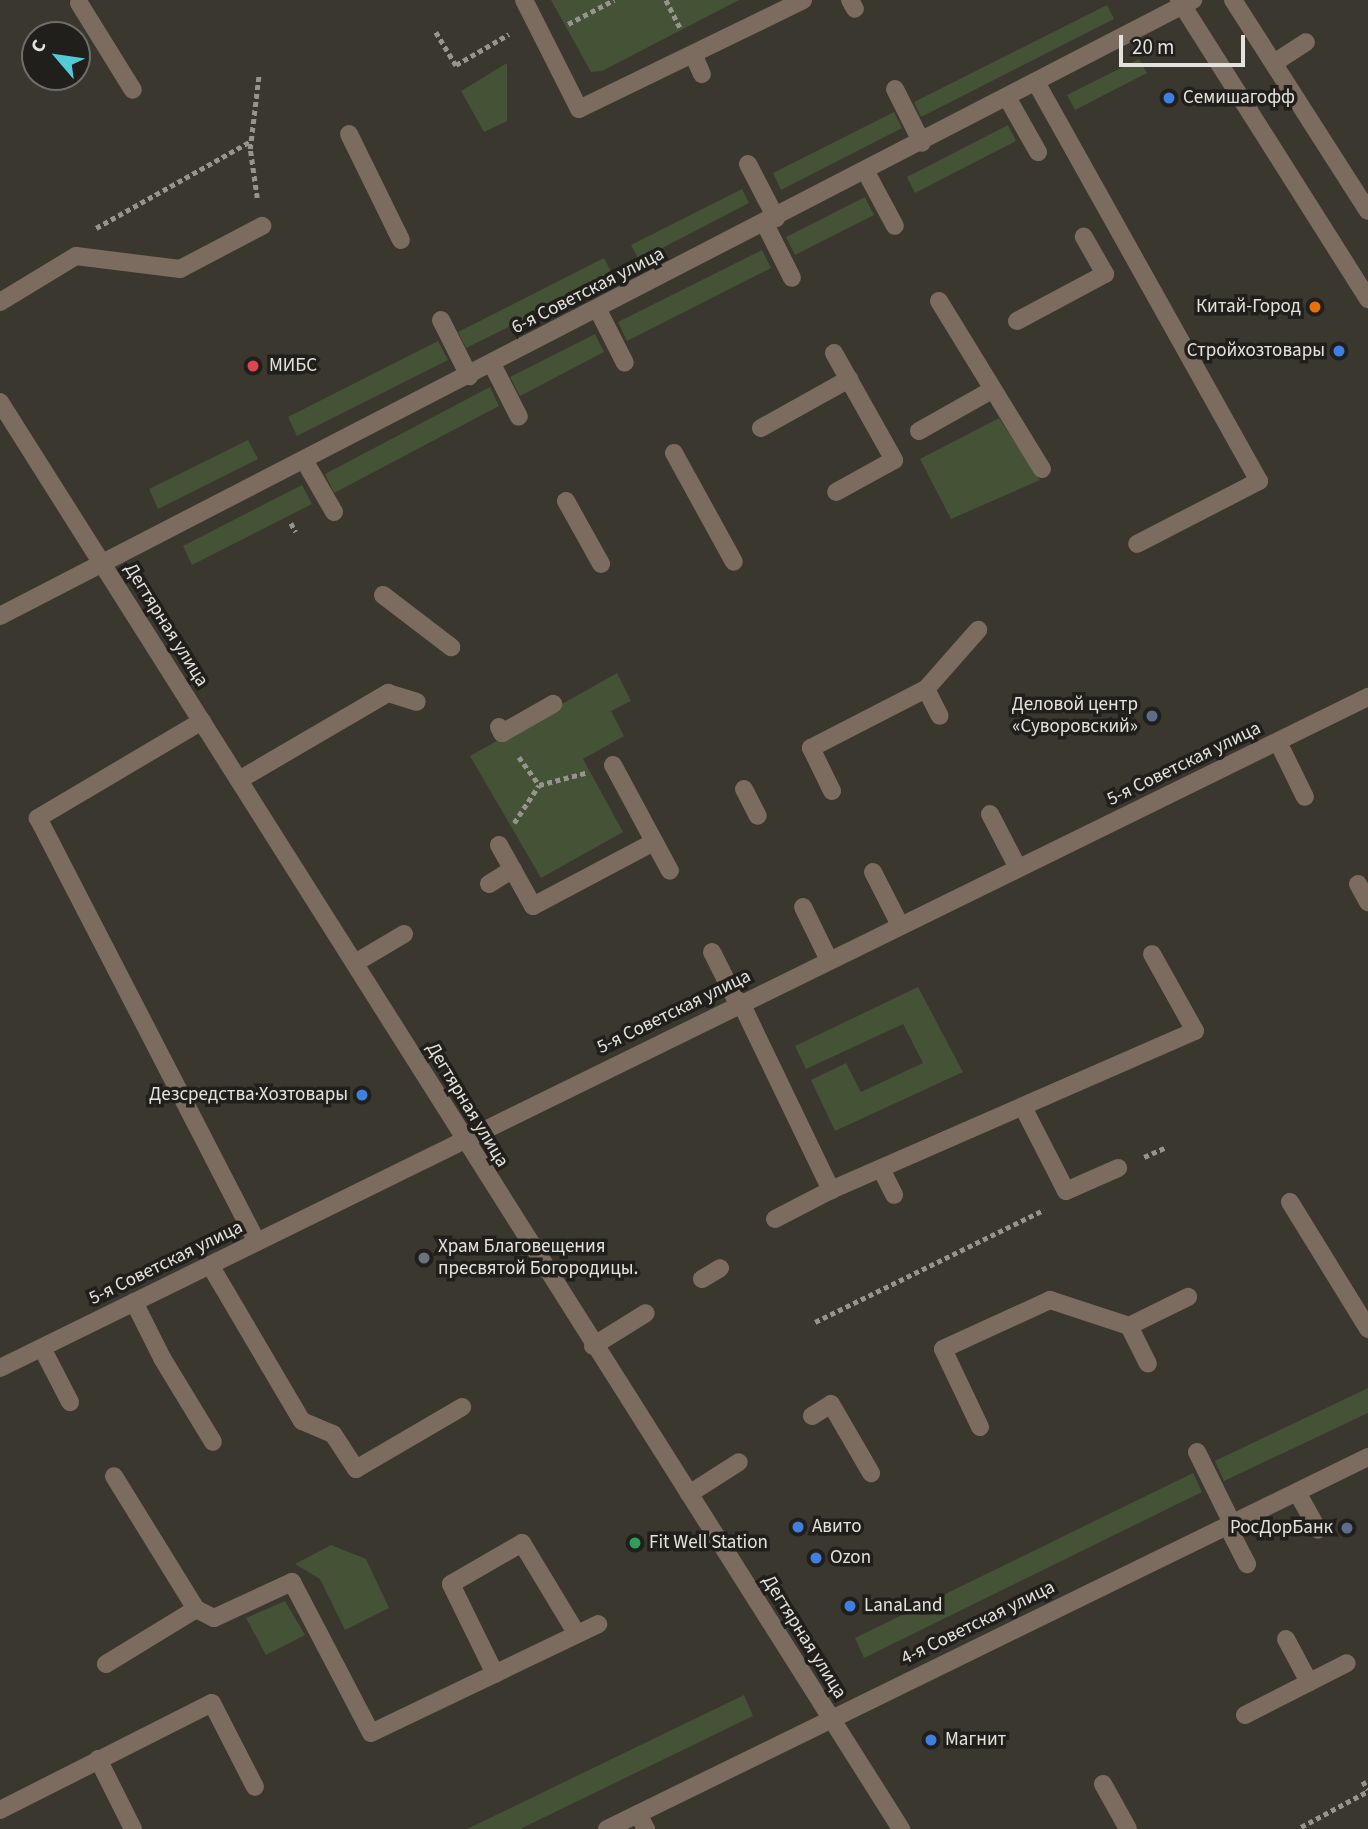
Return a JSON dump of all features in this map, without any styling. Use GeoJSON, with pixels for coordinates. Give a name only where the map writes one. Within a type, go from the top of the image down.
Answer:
{"type":"FeatureCollection","features":[{"type":"Feature","properties":{"kind":"street"},"geometry":{"type":"LineString","coordinates":[[524,0],[579,109],[803,0]]}},
{"type":"Feature","properties":{"kind":"street"},"geometry":{"type":"LineString","coordinates":[[1233,0],[1368,211]]}},
{"type":"Feature","properties":{"kind":"street"},"geometry":{"type":"LineString","coordinates":[[1185,2],[1368,299]]}},
{"type":"Feature","properties":{"kind":"street","name":"6-я Советская улица"},"geometry":{"type":"LineString","coordinates":[[0,616],[1037,84],[1185,2]]}},
{"type":"Feature","properties":{"kind":"street"},"geometry":{"type":"LineString","coordinates":[[79,3],[133,90]]}},
{"type":"Feature","properties":{"kind":"street"},"geometry":{"type":"LineString","coordinates":[[1274,62],[1306,41]]}},
{"type":"Feature","properties":{"kind":"street"},"geometry":{"type":"LineString","coordinates":[[693,54],[702,74]]}},
{"type":"Feature","properties":{"kind":"street"},"geometry":{"type":"LineString","coordinates":[[1037,84],[1259,481],[1138,544]]}},
{"type":"Feature","properties":{"kind":"street"},"geometry":{"type":"LineString","coordinates":[[895,89],[922,143]]}},
{"type":"Feature","properties":{"kind":"street"},"geometry":{"type":"LineString","coordinates":[[1008,99],[1038,152]]}},
{"type":"Feature","properties":{"kind":"street"},"geometry":{"type":"LineString","coordinates":[[349,134],[401,240]]}},
{"type":"Feature","properties":{"kind":"street"},"geometry":{"type":"LineString","coordinates":[[748,164],[792,278]]}},
{"type":"Feature","properties":{"kind":"street"},"geometry":{"type":"LineString","coordinates":[[866,172],[895,226]]}},
{"type":"Feature","properties":{"kind":"street"},"geometry":{"type":"LineString","coordinates":[[0,302],[76,256],[180,269],[262,226]]}},
{"type":"Feature","properties":{"kind":"street"},"geometry":{"type":"LineString","coordinates":[[1017,321],[1105,274],[1084,237]]}},
{"type":"Feature","properties":{"kind":"street"},"geometry":{"type":"LineString","coordinates":[[939,302],[990,391],[1042,469]]}},
{"type":"Feature","properties":{"kind":"street"},"geometry":{"type":"LineString","coordinates":[[598,310],[625,363]]}},
{"type":"Feature","properties":{"kind":"street"},"geometry":{"type":"LineString","coordinates":[[441,320],[468,376]]}},
{"type":"Feature","properties":{"kind":"street"},"geometry":{"type":"LineString","coordinates":[[834,353],[894,460],[836,492]]}},
{"type":"Feature","properties":{"kind":"street"},"geometry":{"type":"LineString","coordinates":[[492,364],[519,417]]}},
{"type":"Feature","properties":{"kind":"street"},"geometry":{"type":"LineString","coordinates":[[761,428],[849,379]]}},
{"type":"Feature","properties":{"kind":"street"},"geometry":{"type":"LineString","coordinates":[[919,431],[990,391]]}},
{"type":"Feature","properties":{"kind":"street","name":"Дегтярная улица"},"geometry":{"type":"LineString","coordinates":[[0,402],[355,963],[593,1346],[901,1829]]}},
{"type":"Feature","properties":{"kind":"street"},"geometry":{"type":"LineString","coordinates":[[674,453],[734,562]]}},
{"type":"Feature","properties":{"kind":"street"},"geometry":{"type":"LineString","coordinates":[[304,460],[334,512]]}},
{"type":"Feature","properties":{"kind":"street"},"geometry":{"type":"LineString","coordinates":[[566,501],[601,565]]}},
{"type":"Feature","properties":{"kind":"street"},"geometry":{"type":"LineString","coordinates":[[383,595],[451,647]]}},
{"type":"Feature","properties":{"kind":"street"},"geometry":{"type":"LineString","coordinates":[[832,791],[811,748],[926,688],[978,630]]}},
{"type":"Feature","properties":{"kind":"street"},"geometry":{"type":"LineString","coordinates":[[926,688],[940,716]]}},
{"type":"Feature","properties":{"kind":"street"},"geometry":{"type":"LineString","coordinates":[[239,780],[388,693],[417,702]]}},
{"type":"Feature","properties":{"kind":"street","name":"5-я Советская улица"},"geometry":{"type":"LineString","coordinates":[[0,1368],[1368,697]]}},
{"type":"Feature","properties":{"kind":"street"},"geometry":{"type":"LineString","coordinates":[[499,727],[502,733],[553,704]]}},
{"type":"Feature","properties":{"kind":"street"},"geometry":{"type":"LineString","coordinates":[[202,722],[38,818],[257,1242]]}},
{"type":"Feature","properties":{"kind":"street"},"geometry":{"type":"LineString","coordinates":[[1278,742],[1304,797]]}},
{"type":"Feature","properties":{"kind":"street"},"geometry":{"type":"LineString","coordinates":[[613,765],[670,872]]}},
{"type":"Feature","properties":{"kind":"street"},"geometry":{"type":"LineString","coordinates":[[744,789],[758,816]]}},
{"type":"Feature","properties":{"kind":"street"},"geometry":{"type":"LineString","coordinates":[[990,814],[1018,868]]}},
{"type":"Feature","properties":{"kind":"street"},"geometry":{"type":"LineString","coordinates":[[499,845],[533,906],[654,842]]}},
{"type":"Feature","properties":{"kind":"street"},"geometry":{"type":"LineString","coordinates":[[489,884],[513,869]]}},
{"type":"Feature","properties":{"kind":"street"},"geometry":{"type":"LineString","coordinates":[[873,872],[900,925]]}},
{"type":"Feature","properties":{"kind":"street"},"geometry":{"type":"LineString","coordinates":[[1358,884],[1368,902]]}},
{"type":"Feature","properties":{"kind":"street"},"geometry":{"type":"LineString","coordinates":[[803,907],[829,960]]}},
{"type":"Feature","properties":{"kind":"street"},"geometry":{"type":"LineString","coordinates":[[355,963],[404,934]]}},
{"type":"Feature","properties":{"kind":"street"},"geometry":{"type":"LineString","coordinates":[[712,952],[831,1190]]}},
{"type":"Feature","properties":{"kind":"street"},"geometry":{"type":"LineString","coordinates":[[775,1219],[831,1190],[1195,1031],[1152,954]]}},
{"type":"Feature","properties":{"kind":"street"},"geometry":{"type":"LineString","coordinates":[[1023,1107],[1066,1191],[1118,1168]]}},
{"type":"Feature","properties":{"kind":"street"},"geometry":{"type":"LineString","coordinates":[[881,1168],[894,1195]]}},
{"type":"Feature","properties":{"kind":"street"},"geometry":{"type":"LineString","coordinates":[[1290,1202],[1368,1329]]}},
{"type":"Feature","properties":{"kind":"street"},"geometry":{"type":"LineString","coordinates":[[210,1265],[302,1421],[333,1434],[356,1469],[462,1407]]}},
{"type":"Feature","properties":{"kind":"street"},"geometry":{"type":"LineString","coordinates":[[702,1279],[720,1268]]}},
{"type":"Feature","properties":{"kind":"street"},"geometry":{"type":"LineString","coordinates":[[980,1427],[943,1349],[1050,1300],[1129,1326],[1188,1297]]}},
{"type":"Feature","properties":{"kind":"street"},"geometry":{"type":"LineString","coordinates":[[134,1302],[162,1358],[213,1442]]}},
{"type":"Feature","properties":{"kind":"street"},"geometry":{"type":"LineString","coordinates":[[593,1346],[646,1313]]}},
{"type":"Feature","properties":{"kind":"street"},"geometry":{"type":"LineString","coordinates":[[1129,1326],[1148,1364]]}},
{"type":"Feature","properties":{"kind":"street"},"geometry":{"type":"LineString","coordinates":[[42,1348],[70,1402]]}},
{"type":"Feature","properties":{"kind":"street"},"geometry":{"type":"LineString","coordinates":[[812,1416],[831,1404],[872,1473]]}},
{"type":"Feature","properties":{"kind":"street"},"geometry":{"type":"LineString","coordinates":[[1197,1452],[1247,1564]]}},
{"type":"Feature","properties":{"kind":"street","name":"4-я Советская улица"},"geometry":{"type":"LineString","coordinates":[[607,1829],[642,1821],[831,1718],[1368,1457]]}},
{"type":"Feature","properties":{"kind":"street"},"geometry":{"type":"LineString","coordinates":[[689,1494],[739,1462]]}},
{"type":"Feature","properties":{"kind":"street"},"geometry":{"type":"LineString","coordinates":[[114,1476],[196,1609],[214,1618],[292,1582],[371,1733],[598,1624]]}},
{"type":"Feature","properties":{"kind":"street"},"geometry":{"type":"LineString","coordinates":[[1297,1492],[1318,1530]]}},
{"type":"Feature","properties":{"kind":"street"},"geometry":{"type":"LineString","coordinates":[[495,1674],[451,1584],[522,1543],[577,1634]]}},
{"type":"Feature","properties":{"kind":"street"},"geometry":{"type":"LineString","coordinates":[[106,1664],[196,1609]]}},
{"type":"Feature","properties":{"kind":"street"},"geometry":{"type":"LineString","coordinates":[[1286,1639],[1309,1682]]}},
{"type":"Feature","properties":{"kind":"street"},"geometry":{"type":"LineString","coordinates":[[1245,1715],[1347,1663]]}},
{"type":"Feature","properties":{"kind":"street"},"geometry":{"type":"LineString","coordinates":[[0,1810],[212,1703],[255,1787]]}},
{"type":"Feature","properties":{"kind":"street"},"geometry":{"type":"LineString","coordinates":[[98,1759],[133,1829]]}},
{"type":"Feature","properties":{"kind":"street"},"geometry":{"type":"LineString","coordinates":[[1103,1784],[1128,1829]]}},
{"type":"Feature","properties":{"kind":"path"},"geometry":{"type":"LineString","coordinates":[[543,37],[614,0]]}},
{"type":"Feature","properties":{"kind":"path"},"geometry":{"type":"LineString","coordinates":[[436,32],[456,65],[534,20]]}},
{"type":"Feature","properties":{"kind":"path"},"geometry":{"type":"LineString","coordinates":[[259,74],[251,141],[262,226]]}},
{"type":"Feature","properties":{"kind":"path"},"geometry":{"type":"LineString","coordinates":[[66,262],[67,244],[251,141]]}},
{"type":"Feature","properties":{"kind":"path"},"geometry":{"type":"LineString","coordinates":[[291,523],[296,532]]}},
{"type":"Feature","properties":{"kind":"path"},"geometry":{"type":"LineString","coordinates":[[499,845],[539,785],[613,765]]}},
{"type":"Feature","properties":{"kind":"path"},"geometry":{"type":"LineString","coordinates":[[815,1322],[1036,1217],[1066,1191]]}},
{"type":"Feature","properties":{"kind":"path"},"geometry":{"type":"LineString","coordinates":[[925,1261],[928,1268]]}},
{"type":"Feature","properties":{"kind":"path"},"geometry":{"type":"LineString","coordinates":[[1301,1827],[1368,1791],[1363,1781]]}},
{"type":"Feature","properties":{"kind":"green space"},"geometry":{"type":"Polygon","coordinates":[[[551,0],[739,0],[602,71],[591,72],[551,0]]]}},
{"type":"Feature","properties":{"kind":"green space"},"geometry":{"type":"Polygon","coordinates":[[[1107,5],[1114,19],[921,117],[914,102],[1107,5]]]}},
{"type":"Feature","properties":{"kind":"green space"},"geometry":{"type":"Polygon","coordinates":[[[1139,59],[1147,73],[1075,110],[1067,95],[1139,59]]]}},
{"type":"Feature","properties":{"kind":"green space"},"geometry":{"type":"Polygon","coordinates":[[[507,63],[507,121],[484,132],[461,91],[507,63]]]}},
{"type":"Feature","properties":{"kind":"green space"},"geometry":{"type":"Polygon","coordinates":[[[894,112],[902,128],[781,190],[773,173],[894,112]]]}},
{"type":"Feature","properties":{"kind":"green space"},"geometry":{"type":"Polygon","coordinates":[[[1008,125],[1016,141],[915,193],[907,177],[1008,125]]]}},
{"type":"Feature","properties":{"kind":"green space"},"geometry":{"type":"Polygon","coordinates":[[[742,189],[749,203],[639,260],[631,245],[742,189]]]}},
{"type":"Feature","properties":{"kind":"green space"},"geometry":{"type":"Polygon","coordinates":[[[865,197],[874,215],[795,255],[786,237],[865,197]]]}},
{"type":"Feature","properties":{"kind":"green space"},"geometry":{"type":"Polygon","coordinates":[[[762,250],[771,268],[627,341],[618,322],[762,250]]]}},
{"type":"Feature","properties":{"kind":"green space"},"geometry":{"type":"Polygon","coordinates":[[[604,258],[613,275],[466,348],[458,332],[604,258]]]}},
{"type":"Feature","properties":{"kind":"green space"},"geometry":{"type":"Polygon","coordinates":[[[595,334],[604,352],[520,396],[510,377],[595,334]]]}},
{"type":"Feature","properties":{"kind":"green space"},"geometry":{"type":"Polygon","coordinates":[[[438,341],[448,360],[297,436],[288,417],[438,341]]]}},
{"type":"Feature","properties":{"kind":"green space"},"geometry":{"type":"Polygon","coordinates":[[[490,387],[499,406],[334,493],[325,474],[490,387]]]}},
{"type":"Feature","properties":{"kind":"green space"},"geometry":{"type":"Polygon","coordinates":[[[999,418],[1040,480],[951,519],[920,459],[999,418]]]}},
{"type":"Feature","properties":{"kind":"green space"},"geometry":{"type":"Polygon","coordinates":[[[248,440],[258,459],[158,509],[149,489],[248,440]]]}},
{"type":"Feature","properties":{"kind":"green space"},"geometry":{"type":"Polygon","coordinates":[[[302,485],[312,504],[192,565],[183,546],[302,485]]]}},
{"type":"Feature","properties":{"kind":"green space"},"geometry":{"type":"Polygon","coordinates":[[[617,673],[631,701],[611,711],[624,736],[583,759],[623,832],[541,878],[470,756],[617,673]]]}},
{"type":"Feature","properties":{"kind":"green space"},"geometry":{"type":"Polygon","coordinates":[[[918,987],[963,1072],[835,1131],[811,1080],[846,1063],[861,1092],[923,1063],[903,1024],[806,1069],[795,1046],[918,987]]]}},
{"type":"Feature","properties":{"kind":"green space"},"geometry":{"type":"Polygon","coordinates":[[[1368,1388],[1368,1413],[1224,1481],[1215,1461],[1368,1388]]]}},
{"type":"Feature","properties":{"kind":"green space"},"geometry":{"type":"Polygon","coordinates":[[[1193,1473],[1202,1492],[864,1658],[855,1638],[1193,1473]]]}},
{"type":"Feature","properties":{"kind":"green space"},"geometry":{"type":"Polygon","coordinates":[[[331,1545],[366,1559],[389,1608],[345,1630],[320,1579],[295,1564],[331,1545]]]}},
{"type":"Feature","properties":{"kind":"green space"},"geometry":{"type":"Polygon","coordinates":[[[285,1601],[305,1635],[266,1655],[246,1618],[285,1601]]]}},
{"type":"Feature","properties":{"kind":"green space"},"geometry":{"type":"Polygon","coordinates":[[[744,1695],[753,1716],[520,1829],[467,1829],[744,1695]]]}},
{"type":"Feature","properties":{"kind":"place","name":"Семишагофф"},"geometry":{"type":"Point","coordinates":[1169,98]}},
{"type":"Feature","properties":{"kind":"place","name":"Китай-Город"},"geometry":{"type":"Point","coordinates":[1315,307]}},
{"type":"Feature","properties":{"kind":"place","name":"Стройхозтовары"},"geometry":{"type":"Point","coordinates":[1339,351]}},
{"type":"Feature","properties":{"kind":"place","name":"МИБС"},"geometry":{"type":"Point","coordinates":[253,366]}},
{"type":"Feature","properties":{"kind":"place","name":"Деловой центр «Суворовский»"},"geometry":{"type":"Point","coordinates":[1152,716]}},
{"type":"Feature","properties":{"kind":"place","name":"Дезсредства·Хозтовары"},"geometry":{"type":"Point","coordinates":[362,1095]}},
{"type":"Feature","properties":{"kind":"place","name":"Храм Благовещения пресвятой Богородицы."},"geometry":{"type":"Point","coordinates":[424,1258]}},
{"type":"Feature","properties":{"kind":"place","name":"Авито"},"geometry":{"type":"Point","coordinates":[798,1527]}},
{"type":"Feature","properties":{"kind":"place","name":"РосДорБанк"},"geometry":{"type":"Point","coordinates":[1347,1528]}},
{"type":"Feature","properties":{"kind":"place","name":"Fit Well Station"},"geometry":{"type":"Point","coordinates":[635,1543]}},
{"type":"Feature","properties":{"kind":"place","name":"Ozon"},"geometry":{"type":"Point","coordinates":[816,1558]}},
{"type":"Feature","properties":{"kind":"place","name":"LanaLand"},"geometry":{"type":"Point","coordinates":[850,1606]}},
{"type":"Feature","properties":{"kind":"place","name":"Магнит"},"geometry":{"type":"Point","coordinates":[931,1740]}}]}
